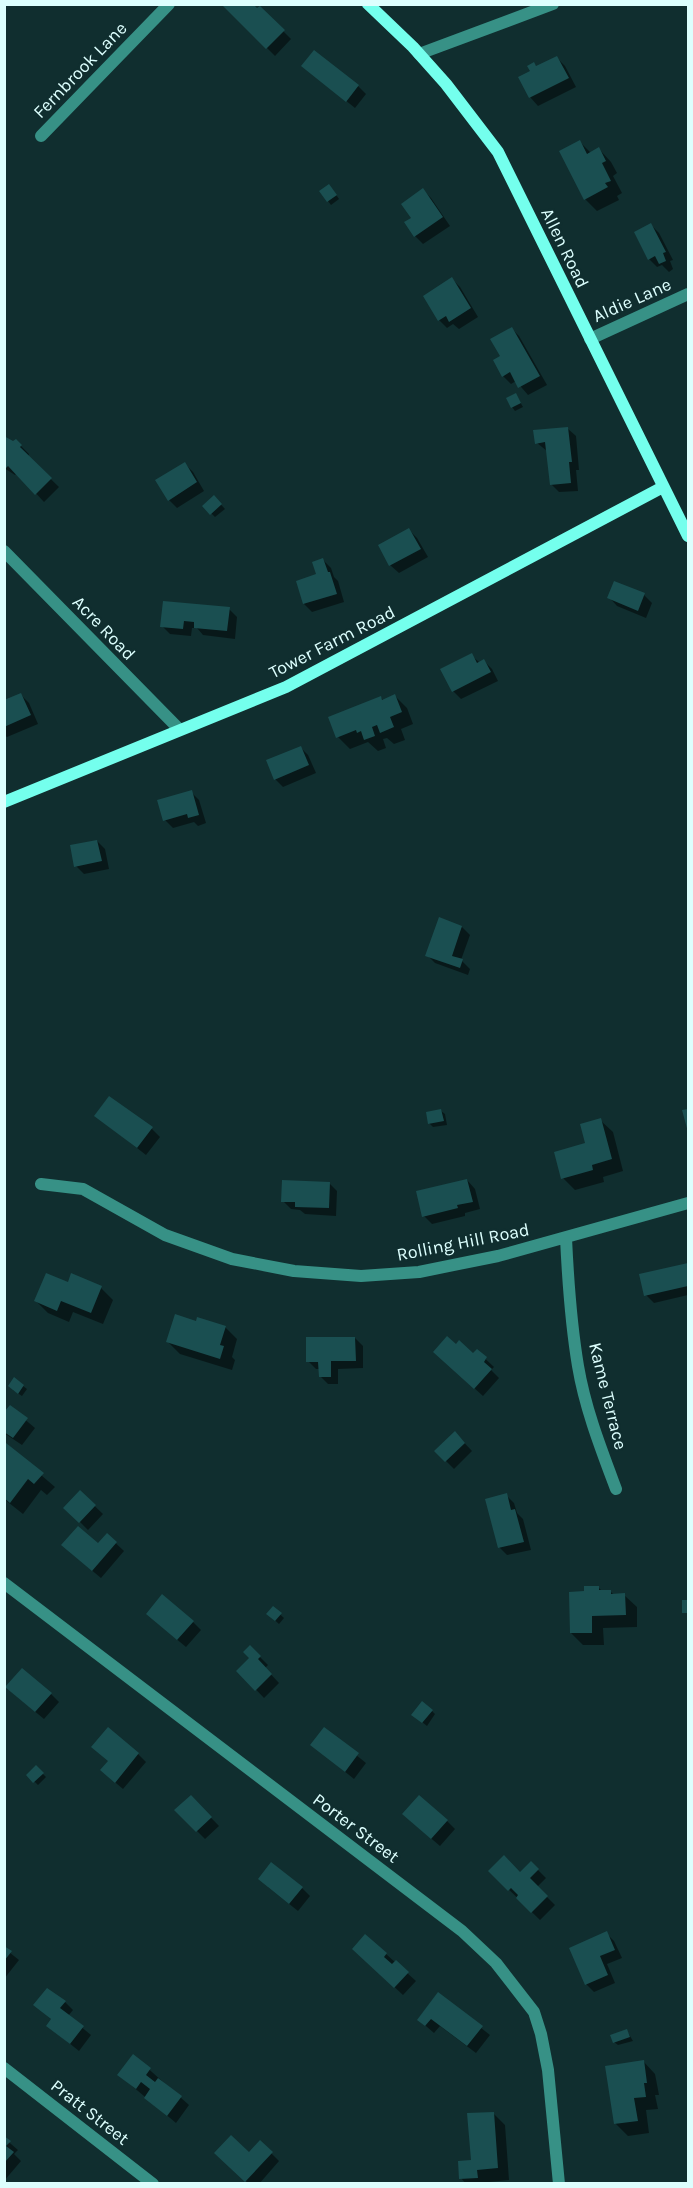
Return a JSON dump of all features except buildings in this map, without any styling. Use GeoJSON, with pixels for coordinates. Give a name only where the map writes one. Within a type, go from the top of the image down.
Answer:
{"type":"FeatureCollection","features":[{"type":"Feature","properties":{"kind":"street","name":"Fernbrook Lane"},"geometry":{"type":"LineString","coordinates":[[41,136],[169,4]]}},
{"type":"Feature","properties":{"kind":"street","name":"Allen Road"},"geometry":{"type":"LineString","coordinates":[[368,4],[446,84],[498,152],[688,536]]}},
{"type":"Feature","properties":{"kind":"street"},"geometry":{"type":"LineString","coordinates":[[419,54],[553,4]]}},
{"type":"Feature","properties":{"kind":"street","name":"Aldie Lane"},"geometry":{"type":"LineString","coordinates":[[590,339],[688,294]]}},
{"type":"Feature","properties":{"kind":"street","name":"Tower Farm Road"},"geometry":{"type":"LineString","coordinates":[[4,802],[178,729],[286,687],[663,486]]}},
{"type":"Feature","properties":{"kind":"street","name":"Acre Road"},"geometry":{"type":"LineString","coordinates":[[4,551],[178,729]]}},
{"type":"Feature","properties":{"kind":"street","name":"Rolling Hill Road"},"geometry":{"type":"LineString","coordinates":[[41,1184],[83,1189],[165,1235],[232,1259],[294,1271],[361,1276],[418,1272],[498,1256],[688,1203]]}},
{"type":"Feature","properties":{"kind":"street","name":"Kame Terrace"},"geometry":{"type":"LineString","coordinates":[[566,1238],[569,1303],[578,1368],[595,1432],[616,1489]]}},
{"type":"Feature","properties":{"kind":"street","name":"Porter Street"},"geometry":{"type":"LineString","coordinates":[[4,1583],[462,1931],[496,1964],[534,2012],[541,2034],[548,2070],[560,2184]]}},
{"type":"Feature","properties":{"kind":"street","name":"Pratt Street"},"geometry":{"type":"LineString","coordinates":[[4,2068],[153,2184]]}}]}
